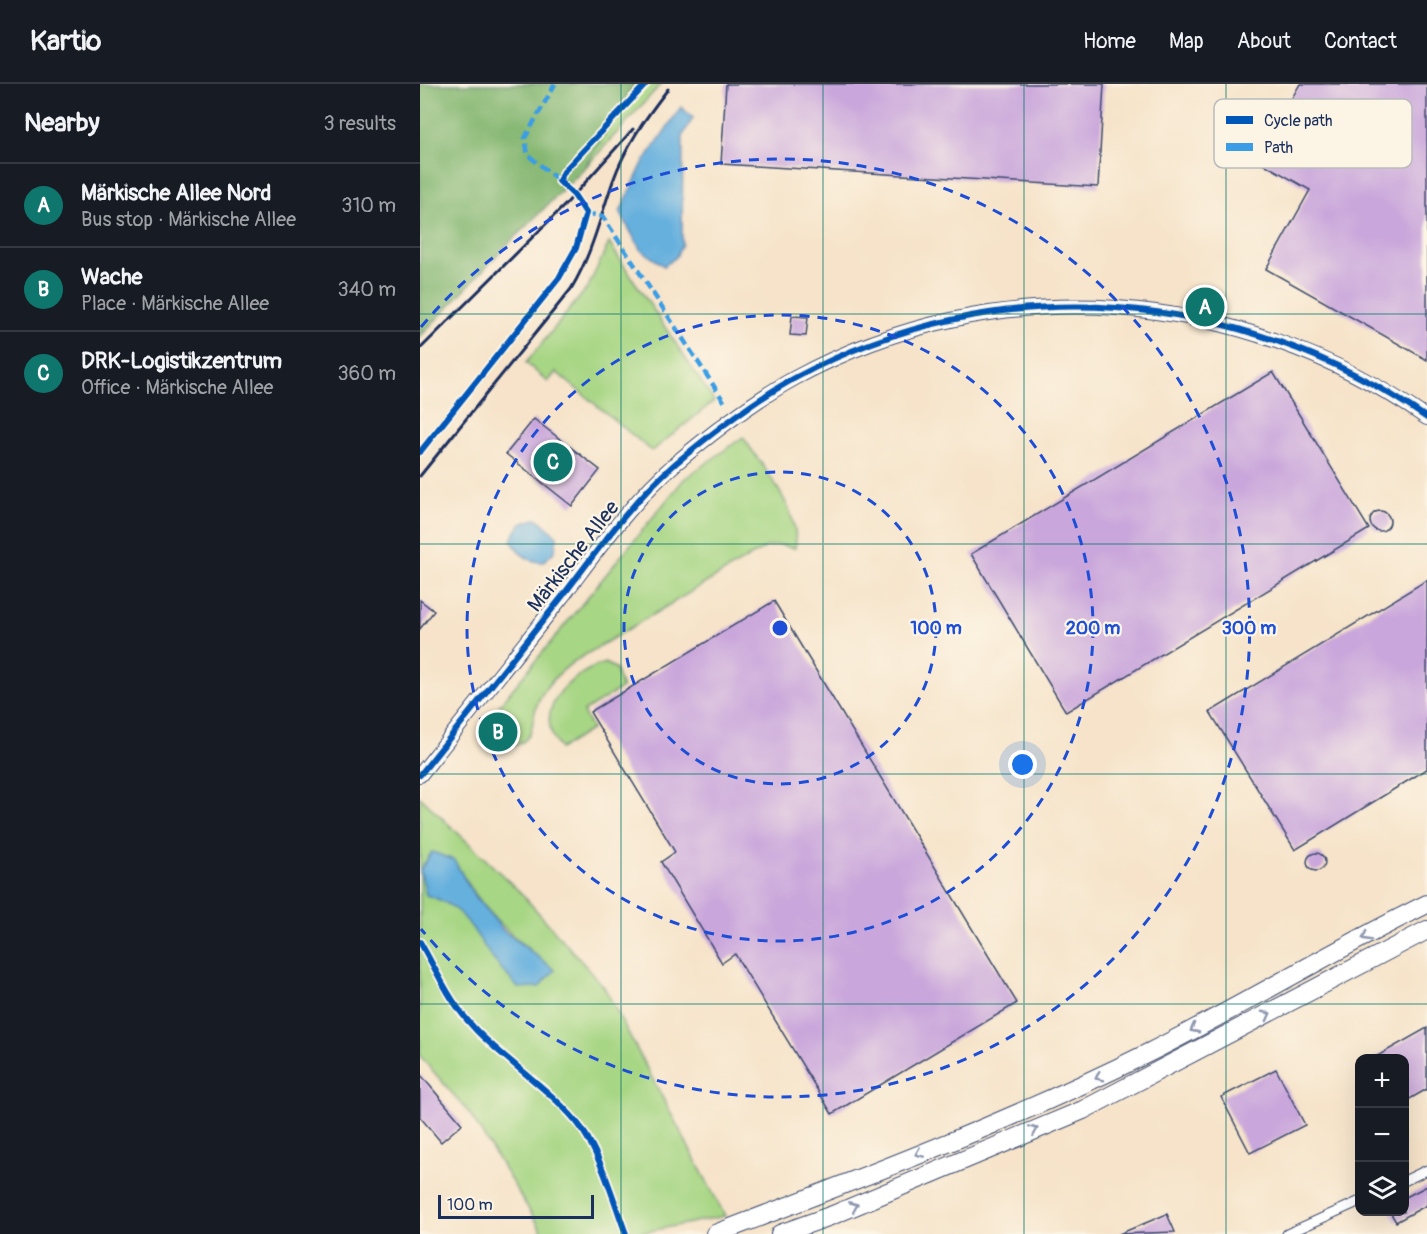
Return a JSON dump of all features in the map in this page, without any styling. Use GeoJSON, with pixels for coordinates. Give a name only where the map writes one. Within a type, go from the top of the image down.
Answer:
{"type":"FeatureCollection","features":[{"type":"Feature","properties":{"kind":"highway"},"geometry":{"type":"LineString","coordinates":[[715,1234],[826,1191],[1077,1087],[1162,1046],[1424,904]]}},
{"type":"Feature","properties":{"kind":"highway"},"geometry":{"type":"LineString","coordinates":[[780,1234],[834,1215],[1083,1110],[1393,950],[1427,930]]}},
{"type":"Feature","properties":{"kind":"highway"},"geometry":{"type":"LineString","coordinates":[[1393,950],[1427,940]]}},
{"type":"Feature","properties":{"kind":"street","name":"Märkische Allee"},"geometry":{"type":"LineString","coordinates":[[420,775],[632,508],[674,465],[738,414],[794,378],[892,335],[955,319],[1032,308],[1075,306],[1134,309],[1202,318],[1248,330],[1308,351],[1366,379],[1427,418]]}},
{"type":"Feature","properties":{"kind":"street"},"geometry":{"type":"LineString","coordinates":[[1409,1179],[1427,1170]]}},
{"type":"Feature","properties":{"kind":"street"},"geometry":{"type":"LineString","coordinates":[[1287,1234],[1355,1203]]}},
{"type":"Feature","properties":{"kind":"green space"},"geometry":{"type":"Polygon","coordinates":[[[420,84],[634,84],[583,170],[503,249],[420,337],[420,84]]]}},
{"type":"Feature","properties":{"kind":"green space"},"geometry":{"type":"Polygon","coordinates":[[[634,84],[661,84],[583,170],[634,84]]]}},
{"type":"Feature","properties":{"kind":"green space"},"geometry":{"type":"Polygon","coordinates":[[[609,243],[714,401],[652,451],[556,372],[548,382],[526,363],[588,287],[609,243]]]}},
{"type":"Feature","properties":{"kind":"green space"},"geometry":{"type":"Polygon","coordinates":[[[743,437],[770,475],[787,505],[796,534],[795,548],[780,545],[766,547],[573,662],[544,691],[537,704],[530,734],[526,740],[508,748],[509,725],[491,724],[486,741],[480,729],[684,479],[743,437]]]}},
{"type":"Feature","properties":{"kind":"green space"},"geometry":{"type":"Polygon","coordinates":[[[605,663],[615,668],[622,688],[583,712],[592,729],[560,749],[552,735],[549,721],[551,708],[557,696],[578,676],[605,663]]]}},
{"type":"Feature","properties":{"kind":"green space"},"geometry":{"type":"Polygon","coordinates":[[[420,797],[520,892],[604,987],[725,1216],[635,1234],[544,1234],[470,1114],[420,1056],[420,797]],[[432,852],[427,895],[441,899],[461,911],[474,927],[554,970],[523,945],[486,908],[454,860],[432,852]]]}},
{"type":"Feature","properties":{"kind":"water"},"geometry":{"type":"Polygon","coordinates":[[[681,107],[693,118],[683,135],[682,244],[676,257],[664,266],[640,249],[620,212],[643,163],[681,107]]]}},
{"type":"Feature","properties":{"kind":"water"},"geometry":{"type":"Polygon","coordinates":[[[537,518],[557,536],[555,551],[543,562],[524,556],[511,540],[520,524],[537,518]]]}},
{"type":"Feature","properties":{"kind":"water"},"geometry":{"type":"Polygon","coordinates":[[[432,852],[454,860],[472,892],[503,930],[555,970],[539,987],[518,988],[493,959],[473,928],[459,912],[440,900],[426,895],[420,870],[432,852]]]}},
{"type":"Feature","properties":{"kind":"building"},"geometry":{"type":"Polygon","coordinates":[[[726,84],[1104,84],[1098,187],[721,164],[726,84]]]}},
{"type":"Feature","properties":{"kind":"building"},"geometry":{"type":"Polygon","coordinates":[[[1300,84],[1427,84],[1427,360],[1266,269],[1310,190],[1271,168],[1412,168],[1412,99],[1292,99],[1300,84]]]}},
{"type":"Feature","properties":{"kind":"building"},"geometry":{"type":"Polygon","coordinates":[[[792,316],[808,317],[806,336],[790,335],[792,316]]]}},
{"type":"Feature","properties":{"kind":"building"},"geometry":{"type":"Polygon","coordinates":[[[1273,372],[1369,529],[1066,712],[971,554],[1273,372]]]}},
{"type":"Feature","properties":{"kind":"building"},"geometry":{"type":"Polygon","coordinates":[[[534,419],[600,470],[572,506],[506,454],[534,419]]]}},
{"type":"Feature","properties":{"kind":"building"},"geometry":{"type":"Polygon","coordinates":[[[1380,511],[1387,514],[1390,521],[1387,528],[1380,531],[1373,528],[1370,521],[1373,514],[1380,511]]]}},
{"type":"Feature","properties":{"kind":"building"},"geometry":{"type":"Polygon","coordinates":[[[1427,580],[1427,769],[1295,850],[1210,712],[1427,580]]]}},
{"type":"Feature","properties":{"kind":"building"},"geometry":{"type":"Polygon","coordinates":[[[420,600],[434,611],[420,629],[420,600]]]}},
{"type":"Feature","properties":{"kind":"building"},"geometry":{"type":"Polygon","coordinates":[[[774,601],[1017,1003],[832,1114],[735,954],[722,963],[661,862],[675,852],[590,712],[774,601]]]}},
{"type":"Feature","properties":{"kind":"building"},"geometry":{"type":"Polygon","coordinates":[[[492,726],[506,728],[502,740],[496,741],[492,737],[492,726]]]}},
{"type":"Feature","properties":{"kind":"building"},"geometry":{"type":"Polygon","coordinates":[[[1316,853],[1322,856],[1325,862],[1322,868],[1316,871],[1310,868],[1307,862],[1310,856],[1316,853]]]}},
{"type":"Feature","properties":{"kind":"building"},"geometry":{"type":"Polygon","coordinates":[[[1427,1028],[1427,1089],[1409,1099],[1409,1054],[1381,1054],[1427,1028]]]}},
{"type":"Feature","properties":{"kind":"building"},"geometry":{"type":"Polygon","coordinates":[[[1276,1069],[1305,1125],[1250,1153],[1221,1097],[1276,1069]]]}},
{"type":"Feature","properties":{"kind":"building"},"geometry":{"type":"Polygon","coordinates":[[[420,1074],[462,1124],[441,1142],[420,1117],[420,1074]]]}},
{"type":"Feature","properties":{"kind":"building"},"geometry":{"type":"Polygon","coordinates":[[[1427,1186],[1427,1205],[1409,1215],[1409,1195],[1427,1186]]]}},
{"type":"Feature","properties":{"kind":"building"},"geometry":{"type":"Polygon","coordinates":[[[1167,1214],[1175,1232],[1119,1234],[1167,1214]]]}},
{"type":"Feature","properties":{"kind":"building"},"geometry":{"type":"Polygon","coordinates":[[[1392,1216],[1407,1216],[1396,1222],[1392,1216]]]}},
{"type":"Feature","properties":{"kind":"railway"},"geometry":{"type":"LineString","coordinates":[[420,476],[571,289],[590,249],[624,156],[644,121],[668,89]]}},
{"type":"Feature","properties":{"kind":"railway"},"geometry":{"type":"LineString","coordinates":[[420,349],[566,204],[633,129]]}},
{"type":"Feature","properties":{"kind":"marked path"},"geometry":{"type":"LineString","coordinates":[[555,84],[525,138],[528,155],[562,183]]}},
{"type":"Feature","properties":{"kind":"marked path"},"geometry":{"type":"LineString","coordinates":[[586,213],[603,217],[725,403]]}},
{"type":"Feature","properties":{"kind":"cycle path"},"geometry":{"type":"LineString","coordinates":[[420,452],[559,278],[576,248],[586,213],[574,195],[559,181],[565,170],[646,84]]}},
{"type":"Feature","properties":{"kind":"cycle path"},"geometry":{"type":"LineString","coordinates":[[420,775],[615,528],[660,478],[704,440],[764,397],[795,378],[872,343],[953,320],[1034,308],[1117,308],[1198,319],[1278,341],[1354,374],[1427,418]]}},
{"type":"Feature","properties":{"kind":"cycle path"},"geometry":{"type":"LineString","coordinates":[[420,942],[467,1020],[488,1042],[560,1104],[582,1129],[602,1167],[626,1234]]}},
{"type":"Feature","properties":{"kind":"place","name":"Märkische Allee Nord"},"geometry":{"type":"Point","coordinates":[1205,307]}},
{"type":"Feature","properties":{"kind":"place","name":"DRK-Logistikzentrum"},"geometry":{"type":"Point","coordinates":[553,462]}},
{"type":"Feature","properties":{"kind":"place","name":"Wache"},"geometry":{"type":"Point","coordinates":[498,732]}}]}
